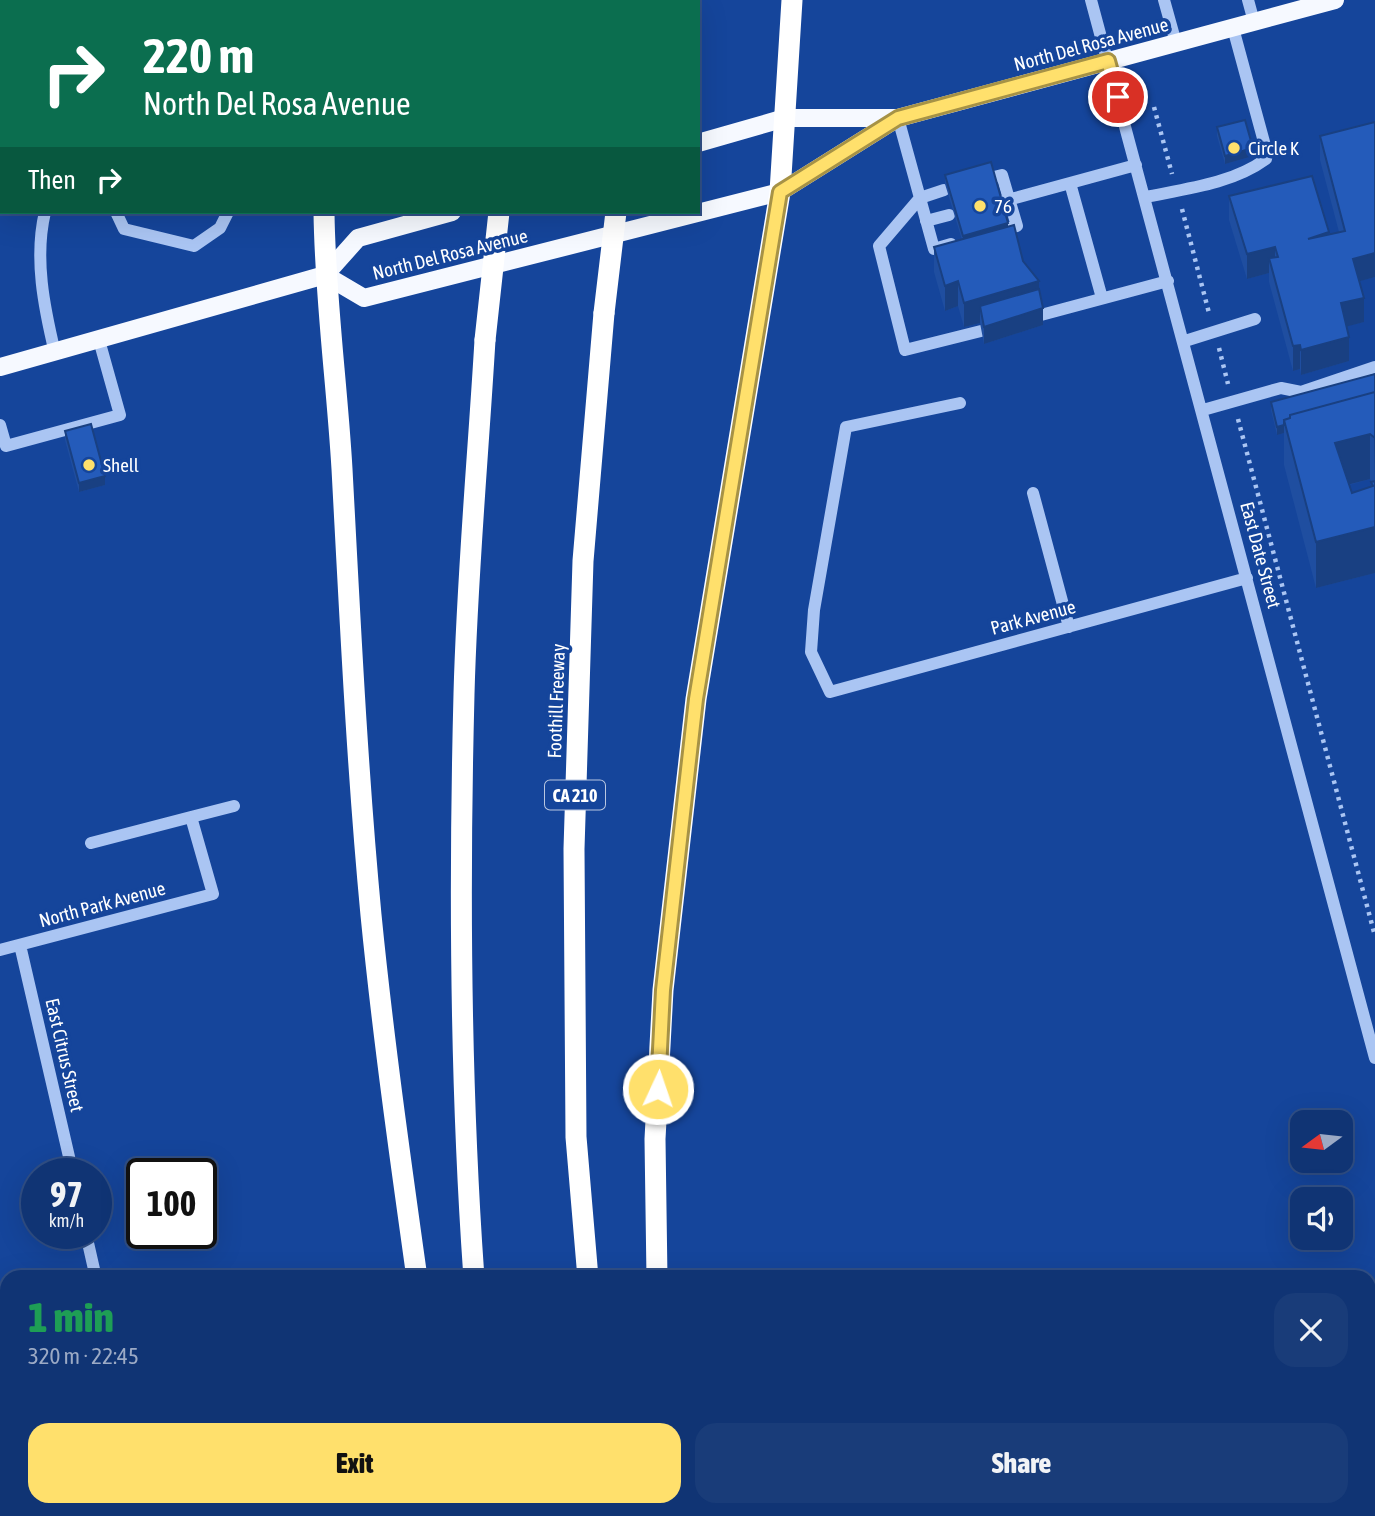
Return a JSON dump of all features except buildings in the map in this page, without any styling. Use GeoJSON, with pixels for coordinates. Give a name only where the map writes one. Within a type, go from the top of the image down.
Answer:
{"type":"FeatureCollection","features":[{"type":"Feature","properties":{"kind":"highway"},"geometry":{"type":"LineString","coordinates":[[657,1270],[655,1139],[663,990],[693,727],[780,192],[792,0]]}},
{"type":"Feature","properties":{"kind":"highway"},"geometry":{"type":"LineString","coordinates":[[324,214],[325,275],[339,424],[357,739],[371,913],[390,1087],[416,1270]]}},
{"type":"Feature","properties":{"kind":"highway"},"geometry":{"type":"LineString","coordinates":[[473,1270],[465,1145],[461,871],[464,691],[485,340],[499,214]]}},
{"type":"Feature","properties":{"kind":"highway","name":"Foothill Freeway"},"geometry":{"type":"LineString","coordinates":[[587,1270],[576,1137],[574,849],[583,561],[604,313],[616,214]]}},
{"type":"Feature","properties":{"kind":"main road","name":"North Del Rosa Avenue"},"geometry":{"type":"LineString","coordinates":[[700,142],[785,118],[898,118],[1333,0]]}},
{"type":"Feature","properties":{"kind":"main road","name":"North Del Rosa Avenue"},"geometry":{"type":"LineString","coordinates":[[700,212],[780,192],[898,118]]}},
{"type":"Feature","properties":{"kind":"main road","name":"North Del Rosa Avenue"},"geometry":{"type":"LineString","coordinates":[[445,214],[358,238],[325,275],[364,298],[694,214]]}},
{"type":"Feature","properties":{"kind":"main road"},"geometry":{"type":"LineString","coordinates":[[0,366],[55,353],[325,275]]}},
{"type":"Feature","properties":{"kind":"street","name":"East Date Street"},"geometry":{"type":"LineString","coordinates":[[1091,0],[1185,341],[1375,1058]]}},
{"type":"Feature","properties":{"kind":"street"},"geometry":{"type":"LineString","coordinates":[[1164,0],[1176,43]]}},
{"type":"Feature","properties":{"kind":"street"},"geometry":{"type":"LineString","coordinates":[[1248,0],[1254,22]]}},
{"type":"Feature","properties":{"kind":"street"},"geometry":{"type":"LineString","coordinates":[[1145,197],[1177,191],[1253,169],[1266,159],[1268,153],[1233,28]]}},
{"type":"Feature","properties":{"kind":"street"},"geometry":{"type":"LineString","coordinates":[[898,118],[934,249],[956,243]]}},
{"type":"Feature","properties":{"kind":"street"},"geometry":{"type":"LineString","coordinates":[[1003,201],[1136,165]]}},
{"type":"Feature","properties":{"kind":"street"},"geometry":{"type":"LineString","coordinates":[[990,178],[1002,175],[1003,201],[1017,226],[1005,229]]}},
{"type":"Feature","properties":{"kind":"street"},"geometry":{"type":"LineString","coordinates":[[1070,183],[1102,299]]}},
{"type":"Feature","properties":{"kind":"street"},"geometry":{"type":"LineString","coordinates":[[944,190],[920,198],[879,246],[905,350],[981,331]]}},
{"type":"Feature","properties":{"kind":"street"},"geometry":{"type":"LineString","coordinates":[[44,214],[41,228],[43,300],[55,353]]}},
{"type":"Feature","properties":{"kind":"street"},"geometry":{"type":"LineString","coordinates":[[117,214],[124,229],[194,246],[220,228],[227,214]]}},
{"type":"Feature","properties":{"kind":"street"},"geometry":{"type":"LineString","coordinates":[[926,221],[950,215]]}},
{"type":"Feature","properties":{"kind":"street"},"geometry":{"type":"LineString","coordinates":[[1041,315],[1168,281]]}},
{"type":"Feature","properties":{"kind":"street"},"geometry":{"type":"LineString","coordinates":[[1185,341],[1255,320]]}},
{"type":"Feature","properties":{"kind":"street"},"geometry":{"type":"LineString","coordinates":[[0,425],[6,446],[120,415],[99,340]]}},
{"type":"Feature","properties":{"kind":"street"},"geometry":{"type":"LineString","coordinates":[[1203,410],[1282,388],[1301,392],[1375,368]]}},
{"type":"Feature","properties":{"kind":"street","name":"Park Avenue"},"geometry":{"type":"LineString","coordinates":[[960,403],[846,427],[814,610],[811,652],[830,692],[1247,578]]}},
{"type":"Feature","properties":{"kind":"street"},"geometry":{"type":"LineString","coordinates":[[1032,493],[1069,627]]}},
{"type":"Feature","properties":{"kind":"street"},"geometry":{"type":"LineString","coordinates":[[91,843],[233,806]]}},
{"type":"Feature","properties":{"kind":"street","name":"North Park Avenue"},"geometry":{"type":"LineString","coordinates":[[0,950],[213,894],[191,817]]}},
{"type":"Feature","properties":{"kind":"street","name":"East Citrus Street"},"geometry":{"type":"LineString","coordinates":[[20,945],[69,1158]]}},
{"type":"Feature","properties":{"kind":"street"},"geometry":{"type":"LineString","coordinates":[[89,1249],[94,1270]]}},
{"type":"Feature","properties":{"kind":"path"},"geometry":{"type":"LineString","coordinates":[[1154,107],[1375,936]]}},
{"type":"Feature","properties":{"kind":"place","name":"Circle K"},"geometry":{"type":"Point","coordinates":[1234,148]}},
{"type":"Feature","properties":{"kind":"place","name":"76"},"geometry":{"type":"Point","coordinates":[980,206]}},
{"type":"Feature","properties":{"kind":"place","name":"Shell"},"geometry":{"type":"Point","coordinates":[89,465]}},
{"type":"Feature","properties":{"kind":"route"},"geometry":{"type":"LineString","coordinates":[[658,1089],[663,990],[696,699],[780,192],[898,118],[1108,61],[1118,97]]}}]}
